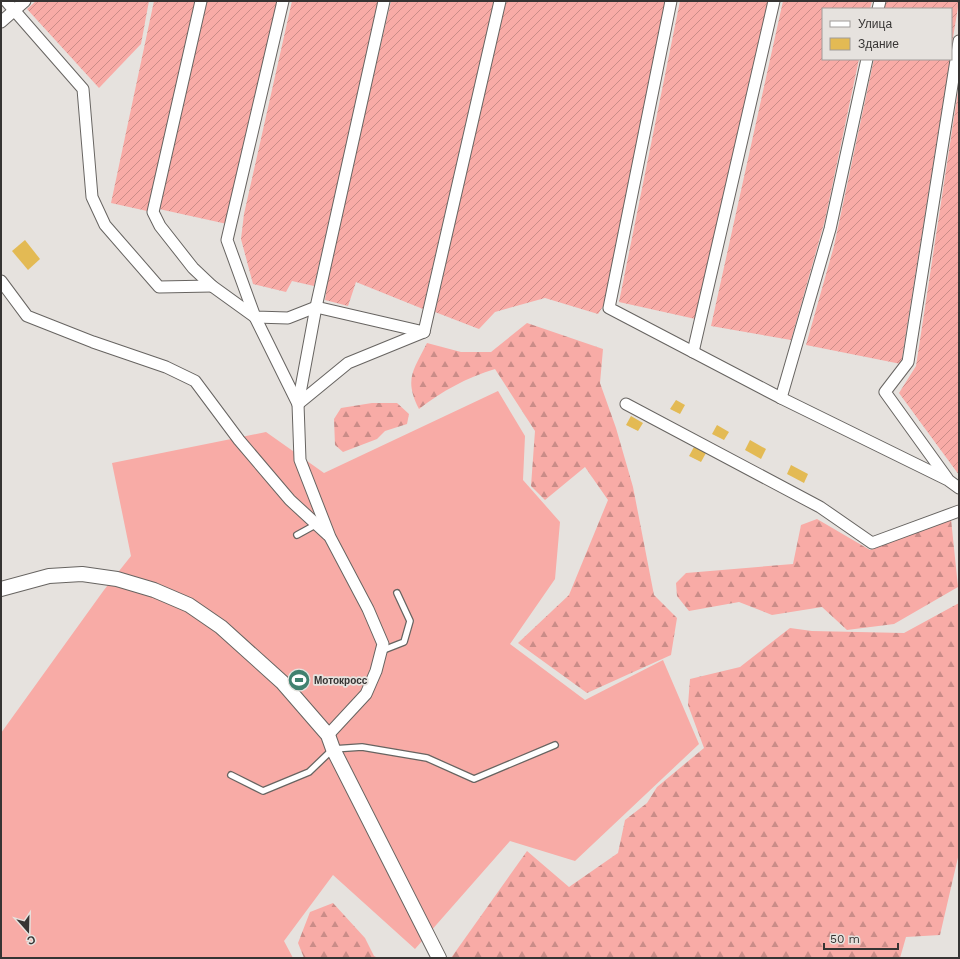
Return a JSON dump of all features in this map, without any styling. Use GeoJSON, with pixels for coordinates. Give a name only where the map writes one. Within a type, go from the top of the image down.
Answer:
{"type":"FeatureCollection","features":[{"type":"Feature","properties":{"kind":"street"},"geometry":{"type":"LineString","coordinates":[[6,1],[84,89],[92,196],[105,225],[159,287],[212,286]]}},
{"type":"Feature","properties":{"kind":"street"},"geometry":{"type":"LineString","coordinates":[[1,22],[25,1]]}},
{"type":"Feature","properties":{"kind":"street"},"geometry":{"type":"LineString","coordinates":[[201,1],[153,212],[160,226],[193,268],[212,286],[255,317],[288,318],[316,307],[424,332]]}},
{"type":"Feature","properties":{"kind":"street"},"geometry":{"type":"LineString","coordinates":[[283,1],[227,240],[255,317],[298,404]]}},
{"type":"Feature","properties":{"kind":"street"},"geometry":{"type":"LineString","coordinates":[[328,735],[366,694],[376,671],[383,644],[368,609],[330,537],[300,460],[298,404],[316,307],[384,1]]}},
{"type":"Feature","properties":{"kind":"street"},"geometry":{"type":"LineString","coordinates":[[424,332],[500,1]]}},
{"type":"Feature","properties":{"kind":"street"},"geometry":{"type":"LineString","coordinates":[[671,1],[609,308],[781,398],[948,480],[959,488]]}},
{"type":"Feature","properties":{"kind":"street"},"geometry":{"type":"LineString","coordinates":[[693,352],[774,1]]}},
{"type":"Feature","properties":{"kind":"street"},"geometry":{"type":"LineString","coordinates":[[948,480],[885,392],[908,362],[959,41]]}},
{"type":"Feature","properties":{"kind":"street"},"geometry":{"type":"LineString","coordinates":[[781,398],[830,229],[867,60]]}},
{"type":"Feature","properties":{"kind":"street"},"geometry":{"type":"LineString","coordinates":[[1,281],[28,316],[93,342],[166,367],[195,381],[239,440],[285,494],[330,537]]}},
{"type":"Feature","properties":{"kind":"street"},"geometry":{"type":"LineString","coordinates":[[298,404],[348,363],[424,332]]}},
{"type":"Feature","properties":{"kind":"street"},"geometry":{"type":"LineString","coordinates":[[626,404],[820,507],[872,543],[959,511]]}},
{"type":"Feature","properties":{"kind":"street"},"geometry":{"type":"LineString","coordinates":[[1,589],[49,576],[82,574],[132,583],[154,590],[189,605],[221,627],[282,682],[328,735],[333,749],[439,958]]}},
{"type":"Feature","properties":{"kind":"lane"},"geometry":{"type":"LineString","coordinates":[[297,535],[317,524]]}},
{"type":"Feature","properties":{"kind":"lane"},"geometry":{"type":"LineString","coordinates":[[381,651],[404,642],[410,621],[396,593]]}},
{"type":"Feature","properties":{"kind":"lane"},"geometry":{"type":"LineString","coordinates":[[231,775],[263,791],[310,772],[333,749],[362,747],[427,758],[474,779],[555,745]]}},
{"type":"Feature","properties":{"kind":"green space"},"geometry":{"type":"Polygon","coordinates":[[[36,1],[149,1],[141,44],[99,88],[27,9],[36,1]]]}},
{"type":"Feature","properties":{"kind":"green space"},"geometry":{"type":"Polygon","coordinates":[[[154,1],[197,1],[147,211],[111,203],[154,1]]]}},
{"type":"Feature","properties":{"kind":"green space"},"geometry":{"type":"Polygon","coordinates":[[[207,1],[279,1],[227,224],[159,209],[207,1]]]}},
{"type":"Feature","properties":{"kind":"green space"},"geometry":{"type":"Polygon","coordinates":[[[292,1],[380,1],[314,286],[292,281],[286,292],[253,284],[241,239],[244,214],[292,1]]]}},
{"type":"Feature","properties":{"kind":"green space"},"geometry":{"type":"Polygon","coordinates":[[[391,1],[494,1],[423,309],[356,282],[348,306],[325,300],[332,251],[391,1]]]}},
{"type":"Feature","properties":{"kind":"green space"},"geometry":{"type":"Polygon","coordinates":[[[505,1],[670,1],[604,305],[598,314],[545,298],[495,312],[479,329],[435,312],[505,1]]]}},
{"type":"Feature","properties":{"kind":"green space"},"geometry":{"type":"Polygon","coordinates":[[[680,1],[772,1],[700,320],[619,302],[680,1]]]}},
{"type":"Feature","properties":{"kind":"green space"},"geometry":{"type":"Polygon","coordinates":[[[783,1],[872,1],[870,8],[822,8],[822,60],[859,60],[825,220],[791,340],[711,326],[783,1]]]}},
{"type":"Feature","properties":{"kind":"green space"},"geometry":{"type":"Polygon","coordinates":[[[886,1],[959,1],[952,44],[952,8],[884,8],[886,1]]]}},
{"type":"Feature","properties":{"kind":"green space"},"geometry":{"type":"Polygon","coordinates":[[[874,60],[950,60],[901,364],[806,345],[834,246],[874,60]]]}},
{"type":"Feature","properties":{"kind":"green space"},"geometry":{"type":"Polygon","coordinates":[[[959,85],[959,475],[899,393],[916,366],[959,85]]]}},
{"type":"Feature","properties":{"kind":"green space"},"geometry":{"type":"Polygon","coordinates":[[[527,323],[603,349],[600,383],[616,428],[633,487],[654,595],[677,618],[671,655],[587,693],[518,643],[569,595],[608,500],[585,467],[545,500],[531,486],[535,431],[495,369],[474,377],[436,396],[419,409],[414,399],[412,390],[411,382],[414,368],[427,343],[461,352],[491,352],[527,323]]]}},
{"type":"Feature","properties":{"kind":"green space","name":"Мотокросс"},"geometry":{"type":"Polygon","coordinates":[[[498,391],[525,436],[523,480],[560,522],[555,579],[510,644],[585,700],[663,660],[699,744],[575,861],[510,841],[415,949],[333,875],[284,941],[293,958],[1,958],[1,733],[104,590],[131,556],[112,463],[266,432],[324,473],[498,391]]]}},
{"type":"Feature","properties":{"kind":"green space"},"geometry":{"type":"Polygon","coordinates":[[[372,403],[397,403],[409,414],[407,424],[385,431],[377,439],[343,452],[335,445],[334,419],[341,408],[372,403]]]}},
{"type":"Feature","properties":{"kind":"green space"},"geometry":{"type":"Polygon","coordinates":[[[817,519],[870,550],[951,519],[958,587],[894,624],[847,630],[822,607],[772,615],[739,602],[689,611],[677,596],[676,583],[686,573],[793,564],[801,525],[817,519]]]}},
{"type":"Feature","properties":{"kind":"green space"},"geometry":{"type":"Polygon","coordinates":[[[959,603],[959,853],[940,935],[906,937],[900,958],[451,958],[527,851],[569,887],[618,853],[625,820],[647,803],[657,787],[704,748],[688,705],[690,679],[740,667],[790,628],[812,631],[904,633],[959,603]]]}},
{"type":"Feature","properties":{"kind":"green space"},"geometry":{"type":"Polygon","coordinates":[[[333,903],[365,938],[374,956],[378,958],[304,958],[298,943],[310,912],[333,903]]]}},
{"type":"Feature","properties":{"kind":"building"},"geometry":{"type":"Polygon","coordinates":[[[25,240],[40,259],[28,270],[12,251],[25,240]]]}},
{"type":"Feature","properties":{"kind":"building"},"geometry":{"type":"Polygon","coordinates":[[[676,400],[685,405],[680,414],[670,409],[676,400]]]}},
{"type":"Feature","properties":{"kind":"building"},"geometry":{"type":"Polygon","coordinates":[[[631,416],[643,423],[638,431],[626,425],[631,416]]]}},
{"type":"Feature","properties":{"kind":"building"},"geometry":{"type":"Polygon","coordinates":[[[717,425],[729,432],[724,440],[712,434],[717,425]]]}},
{"type":"Feature","properties":{"kind":"building"},"geometry":{"type":"Polygon","coordinates":[[[750,440],[766,449],[761,459],[745,450],[750,440]]]}},
{"type":"Feature","properties":{"kind":"building"},"geometry":{"type":"Polygon","coordinates":[[[694,447],[706,453],[701,462],[689,456],[694,447]]]}},
{"type":"Feature","properties":{"kind":"building"},"geometry":{"type":"Polygon","coordinates":[[[791,465],[808,474],[804,483],[787,474],[791,465]]]}},
{"type":"Feature","properties":{"kind":"place","name":"Мотокросс"},"geometry":{"type":"Point","coordinates":[299,680]}}]}
